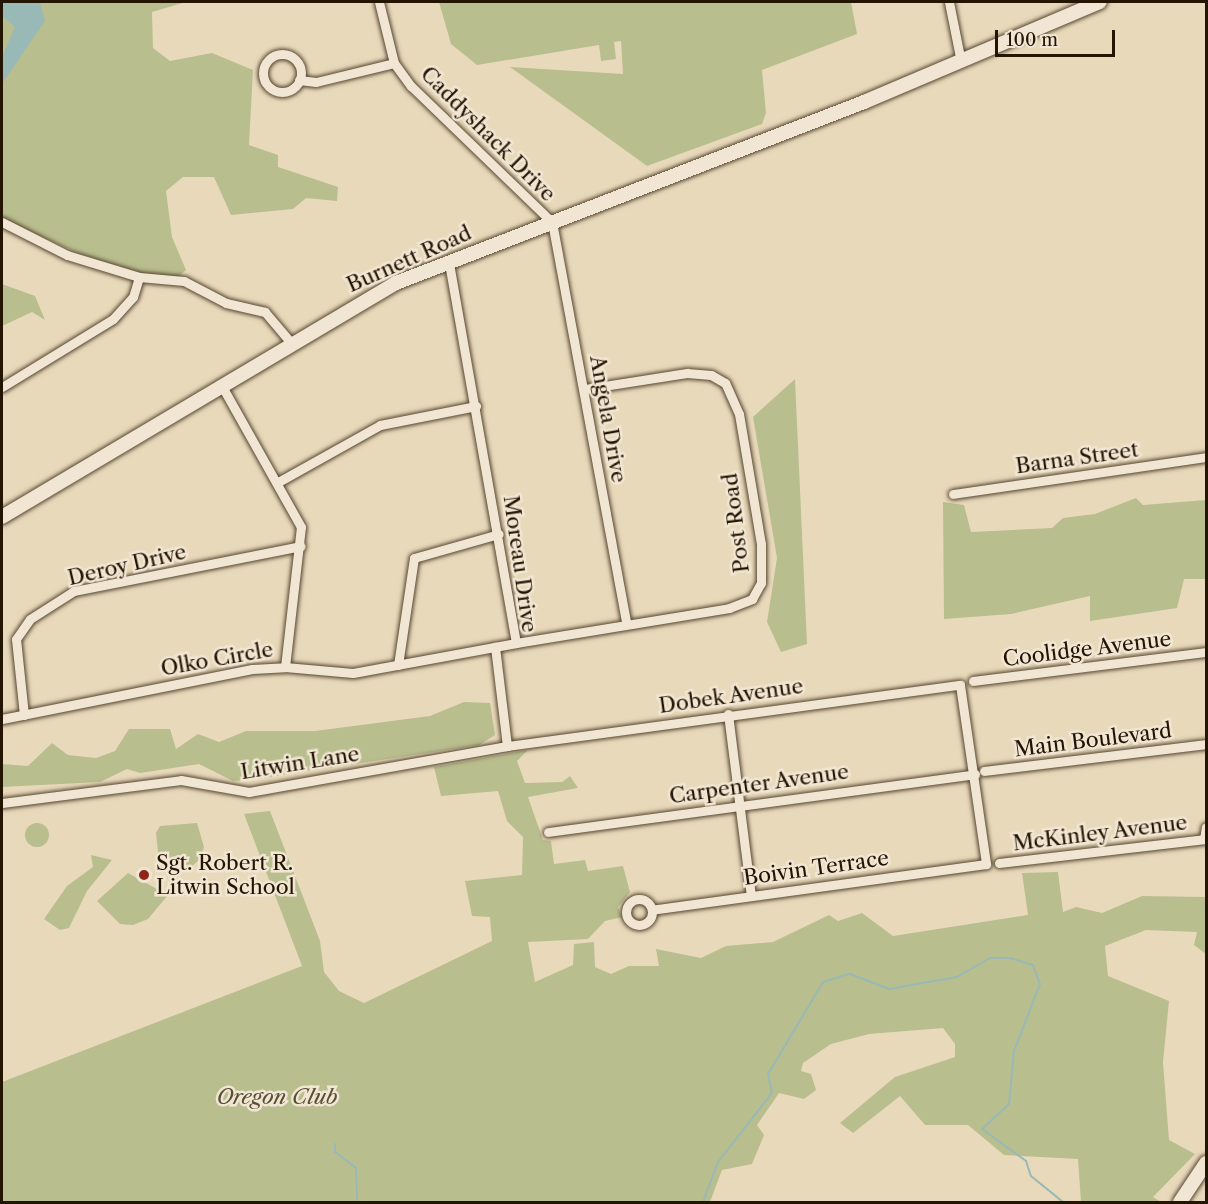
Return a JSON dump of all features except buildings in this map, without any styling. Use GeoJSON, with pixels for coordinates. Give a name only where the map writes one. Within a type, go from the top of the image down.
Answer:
{"type":"FeatureCollection","features":[{"type":"Feature","properties":{"kind":"main road","name":"Burnett Road"},"geometry":{"type":"LineString","coordinates":[[2,517],[370,297],[449,262],[864,102],[1100,2]]}},
{"type":"Feature","properties":{"kind":"main road"},"geometry":{"type":"LineString","coordinates":[[1180,1203],[1206,1163]]}},
{"type":"Feature","properties":{"kind":"street","name":"Caddyshack Drive"},"geometry":{"type":"LineString","coordinates":[[379,2],[394,63],[411,86],[552,222]]}},
{"type":"Feature","properties":{"kind":"street"},"geometry":{"type":"LineString","coordinates":[[949,2],[961,62]]}},
{"type":"Feature","properties":{"kind":"street"},"geometry":{"type":"LineString","coordinates":[[276,56],[288,56],[300,68],[299,80],[291,90],[273,90],[265,81],[264,68],[276,56]]}},
{"type":"Feature","properties":{"kind":"street"},"geometry":{"type":"LineString","coordinates":[[299,80],[316,82],[394,63]]}},
{"type":"Feature","properties":{"kind":"street"},"geometry":{"type":"LineString","coordinates":[[2,222],[67,255],[139,277],[184,281],[226,303],[265,312],[292,344]]}},
{"type":"Feature","properties":{"kind":"street","name":"Angela Drive"},"geometry":{"type":"LineString","coordinates":[[552,222],[585,389],[626,623]]}},
{"type":"Feature","properties":{"kind":"street","name":"Moreau Drive"},"geometry":{"type":"LineString","coordinates":[[285,667],[353,674],[516,643],[499,534],[449,262]]}},
{"type":"Feature","properties":{"kind":"street"},"geometry":{"type":"LineString","coordinates":[[2,387],[113,320],[133,297],[139,277]]}},
{"type":"Feature","properties":{"kind":"street","name":"Post Road"},"geometry":{"type":"LineString","coordinates":[[516,643],[626,623],[729,609],[752,599],[762,578],[757,517],[737,407],[720,379],[687,373],[585,389]]}},
{"type":"Feature","properties":{"kind":"street","name":"Olko Circle"},"geometry":{"type":"LineString","coordinates":[[2,718],[252,669],[285,667],[301,546],[301,527],[280,482],[222,386]]}},
{"type":"Feature","properties":{"kind":"street"},"geometry":{"type":"LineString","coordinates":[[280,482],[380,425],[476,406]]}},
{"type":"Feature","properties":{"kind":"street","name":"Barna Street"},"geometry":{"type":"LineString","coordinates":[[952,494],[1206,457]]}},
{"type":"Feature","properties":{"kind":"street"},"geometry":{"type":"LineString","coordinates":[[398,664],[414,558],[499,534]]}},
{"type":"Feature","properties":{"kind":"street","name":"Deroy Drive"},"geometry":{"type":"LineString","coordinates":[[24,715],[16,639],[30,619],[74,591],[301,546]]}},
{"type":"Feature","properties":{"kind":"street"},"geometry":{"type":"LineString","coordinates":[[495,647],[507,746]]}},
{"type":"Feature","properties":{"kind":"street","name":"Coolidge Avenue"},"geometry":{"type":"LineString","coordinates":[[972,681],[1206,652]]}},
{"type":"Feature","properties":{"kind":"street","name":"Dobek Avenue"},"geometry":{"type":"LineString","coordinates":[[507,746],[728,714],[960,686],[980,773]]}},
{"type":"Feature","properties":{"kind":"street"},"geometry":{"type":"LineString","coordinates":[[728,714],[751,895]]}},
{"type":"Feature","properties":{"kind":"street","name":"Main Boulevard"},"geometry":{"type":"LineString","coordinates":[[980,773],[1206,744]]}},
{"type":"Feature","properties":{"kind":"street","name":"Litwin Lane"},"geometry":{"type":"LineString","coordinates":[[2,803],[181,780],[245,792],[507,746]]}},
{"type":"Feature","properties":{"kind":"street","name":"Carpenter Avenue"},"geometry":{"type":"LineString","coordinates":[[548,832],[980,773]]}},
{"type":"Feature","properties":{"kind":"street","name":"Boivin Terrace"},"geometry":{"type":"LineString","coordinates":[[652,910],[986,864],[980,773]]}},
{"type":"Feature","properties":{"kind":"street"},"geometry":{"type":"LineString","coordinates":[[1205,839],[1206,827]]}},
{"type":"Feature","properties":{"kind":"street","name":"McKinley Avenue"},"geometry":{"type":"LineString","coordinates":[[999,863],[1205,839]]}},
{"type":"Feature","properties":{"kind":"green space"},"geometry":{"type":"Polygon","coordinates":[[[2,2],[186,2],[152,12],[153,48],[170,61],[212,53],[253,70],[249,145],[278,155],[278,167],[338,187],[337,201],[306,198],[293,209],[231,215],[214,177],[183,177],[166,191],[172,237],[186,270],[178,277],[142,273],[80,254],[2,218],[2,2]]]}},
{"type":"Feature","properties":{"kind":"green space"},"geometry":{"type":"Polygon","coordinates":[[[439,2],[851,2],[857,34],[762,70],[766,113],[762,124],[647,166],[510,67],[623,74],[621,41],[614,42],[616,59],[601,61],[599,45],[477,65],[451,44],[439,2]]]}},
{"type":"Feature","properties":{"kind":"green space"},"geometry":{"type":"Polygon","coordinates":[[[2,284],[35,296],[45,320],[32,312],[2,326],[2,284]]]}},
{"type":"Feature","properties":{"kind":"green space"},"geometry":{"type":"Polygon","coordinates":[[[795,379],[807,644],[781,652],[767,622],[777,558],[753,417],[795,379]]]}},
{"type":"Feature","properties":{"kind":"green space"},"geometry":{"type":"Polygon","coordinates":[[[1136,498],[1143,505],[1206,500],[1206,579],[1184,579],[1177,608],[1090,621],[1090,596],[1011,614],[944,619],[943,502],[964,505],[971,532],[1052,528],[1063,518],[1095,514],[1136,498]]]}},
{"type":"Feature","properties":{"kind":"green space"},"geometry":{"type":"Polygon","coordinates":[[[464,702],[490,703],[495,735],[479,745],[257,779],[233,781],[199,764],[140,773],[127,769],[100,782],[2,787],[2,764],[28,766],[52,743],[68,755],[96,758],[115,751],[129,729],[170,729],[176,749],[198,734],[219,742],[246,731],[315,731],[430,716],[464,702]]]}},
{"type":"Feature","properties":{"kind":"green space","name":"Oregon Club"},"geometry":{"type":"Polygon","coordinates":[[[528,750],[517,761],[525,783],[562,782],[570,776],[578,788],[528,797],[543,840],[551,841],[554,864],[585,860],[588,871],[623,866],[630,892],[618,907],[622,917],[605,921],[588,939],[528,942],[535,982],[573,965],[574,944],[594,942],[595,967],[611,974],[629,966],[659,966],[656,949],[701,958],[726,946],[773,942],[829,915],[838,921],[862,913],[893,936],[1028,915],[1022,873],[1058,872],[1063,912],[1076,907],[1102,913],[1142,896],[1206,897],[1206,954],[1194,945],[1197,932],[1146,930],[1105,946],[1108,976],[1169,1001],[1163,1062],[1169,1140],[1195,1154],[1153,1197],[1161,1202],[1081,1202],[1078,1159],[1004,1155],[968,1125],[925,1125],[900,1096],[853,1133],[840,1123],[895,1077],[955,1057],[955,1044],[943,1028],[869,1034],[831,1044],[803,1063],[801,1071],[811,1074],[816,1090],[804,1099],[779,1093],[757,1125],[764,1135],[752,1164],[722,1170],[710,1202],[2,1202],[2,1082],[302,966],[244,814],[270,811],[320,941],[324,972],[339,991],[364,1003],[492,941],[490,917],[472,916],[465,881],[522,875],[523,837],[507,821],[498,791],[441,796],[434,767],[528,750]]]}},
{"type":"Feature","properties":{"kind":"green space"},"geometry":{"type":"Polygon","coordinates":[[[37,823],[46,826],[49,835],[46,844],[37,847],[28,844],[25,835],[28,826],[37,823]]]}},
{"type":"Feature","properties":{"kind":"green space"},"geometry":{"type":"Polygon","coordinates":[[[197,823],[204,847],[201,858],[190,868],[160,871],[156,833],[160,826],[197,823]]]}},
{"type":"Feature","properties":{"kind":"green space"},"geometry":{"type":"Polygon","coordinates":[[[91,855],[112,860],[87,891],[69,928],[60,930],[44,919],[67,886],[93,867],[91,855]]]}},
{"type":"Feature","properties":{"kind":"green space"},"geometry":{"type":"Polygon","coordinates":[[[128,873],[168,895],[148,919],[133,925],[120,924],[97,901],[128,873]]]}},
{"type":"Feature","properties":{"kind":"water"},"geometry":{"type":"Polygon","coordinates":[[[2,2],[40,2],[45,21],[2,84],[2,57],[15,27],[2,16],[2,2]]]}},
{"type":"Feature","properties":{"kind":"waterway"},"geometry":{"type":"LineString","coordinates":[[703,1202],[718,1162],[772,1093],[768,1074],[823,982],[850,974],[889,989],[957,977],[990,958],[1010,958],[1033,965],[1040,984],[1014,1051],[1009,1104],[982,1129],[1026,1161],[1031,1176],[1063,1202]]}},
{"type":"Feature","properties":{"kind":"waterway"},"geometry":{"type":"LineString","coordinates":[[335,1144],[335,1152],[356,1168],[357,1202]]}},
{"type":"Feature","properties":{"kind":"place","name":"Sgt. Robert R. Litwin School"},"geometry":{"type":"Point","coordinates":[144,875]}}]}
